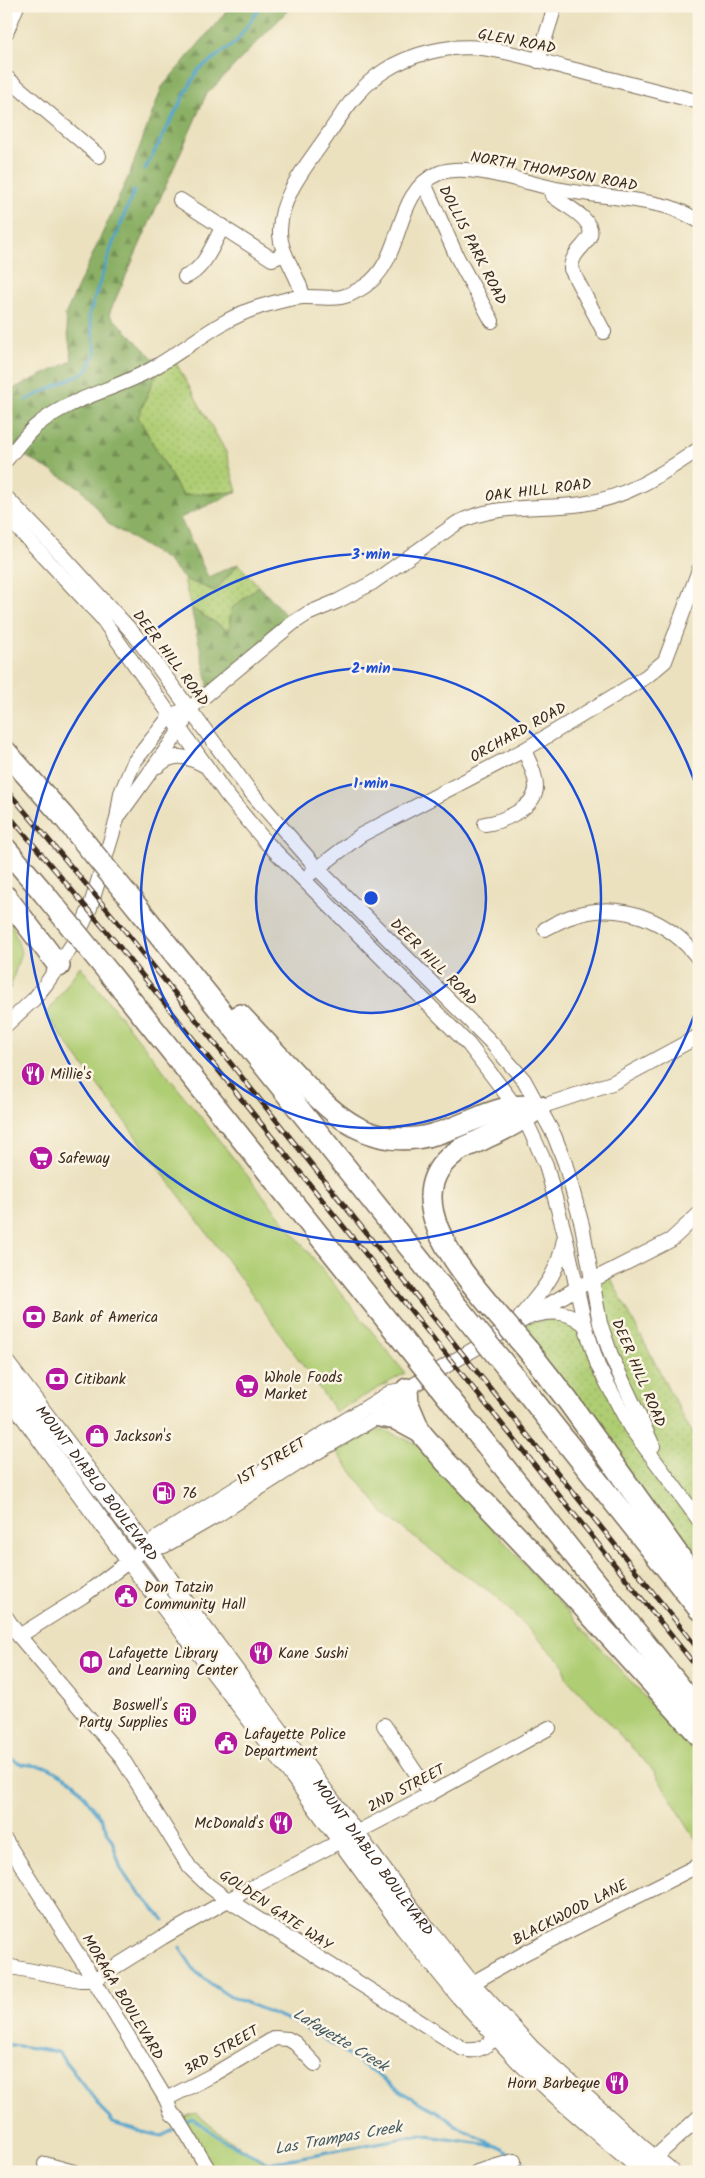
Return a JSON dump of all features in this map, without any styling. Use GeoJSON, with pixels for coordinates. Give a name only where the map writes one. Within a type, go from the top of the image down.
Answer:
{"type":"FeatureCollection","features":[{"type":"Feature","properties":{"kind":"highway"},"geometry":{"type":"LineString","coordinates":[[6,752],[63,816],[138,908],[699,1609]]}},
{"type":"Feature","properties":{"kind":"highway"},"geometry":{"type":"LineString","coordinates":[[6,849],[109,974],[699,1711]]}},
{"type":"Feature","properties":{"kind":"highway"},"geometry":{"type":"LineString","coordinates":[[6,897],[59,966]]}},
{"type":"Feature","properties":{"kind":"highway"},"geometry":{"type":"LineString","coordinates":[[138,908],[315,1095],[338,1116],[358,1128],[390,1138],[418,1138],[436,1134],[500,1110],[527,1111]]}},
{"type":"Feature","properties":{"kind":"highway"},"geometry":{"type":"LineString","coordinates":[[527,1111],[454,1154],[440,1170],[432,1189],[432,1212],[439,1235],[460,1268],[568,1401],[699,1584]]}},
{"type":"Feature","properties":{"kind":"highway"},"geometry":{"type":"LineString","coordinates":[[406,1389],[408,1404],[420,1432],[451,1468],[577,1600],[699,1735]]}},
{"type":"Feature","properties":{"kind":"highway"},"geometry":{"type":"LineString","coordinates":[[379,1416],[396,1419],[420,1432]]}},
{"type":"Feature","properties":{"kind":"main road","name":"MOUNT DIABLO BOULEVARD"},"geometry":{"type":"LineString","coordinates":[[6,1364],[145,1549],[348,1836]]}},
{"type":"Feature","properties":{"kind":"main road","name":"MOUNT DIABLO BOULEVARD"},"geometry":{"type":"LineString","coordinates":[[6,1391],[130,1561],[348,1836],[417,1917],[464,1988],[503,2032],[546,2063],[647,2167],[671,2172]]}},
{"type":"Feature","properties":{"kind":"street"},"geometry":{"type":"LineString","coordinates":[[6,33],[17,6]]}},
{"type":"Feature","properties":{"kind":"street"},"geometry":{"type":"LineString","coordinates":[[538,60],[555,6]]}},
{"type":"Feature","properties":{"kind":"street","name":"GLEN ROAD"},"geometry":{"type":"LineString","coordinates":[[303,297],[301,285],[285,254],[280,231],[283,210],[294,184],[352,100],[369,82],[391,67],[431,51],[482,48],[538,60],[699,102]]}},
{"type":"Feature","properties":{"kind":"street"},"geometry":{"type":"LineString","coordinates":[[6,77],[98,156]]}},
{"type":"Feature","properties":{"kind":"street","name":"NORTH THOMPSON ROAD"},"geometry":{"type":"LineString","coordinates":[[6,460],[36,426],[60,410],[160,365],[215,326],[245,311],[277,301],[303,297],[330,299],[344,297],[365,286],[378,276],[386,264],[406,209],[415,192],[424,183],[440,173],[456,170],[508,176],[551,188],[670,207],[699,221]]}},
{"type":"Feature","properties":{"kind":"street","name":"DOLLIS PARK ROAD"},"geometry":{"type":"LineString","coordinates":[[424,183],[457,257],[492,321]]}},
{"type":"Feature","properties":{"kind":"street"},"geometry":{"type":"LineString","coordinates":[[551,188],[552,195],[584,218],[588,226],[591,236],[574,253],[571,269],[604,332]]}},
{"type":"Feature","properties":{"kind":"street"},"geometry":{"type":"LineString","coordinates":[[180,200],[272,259],[285,254]]}},
{"type":"Feature","properties":{"kind":"street"},"geometry":{"type":"LineString","coordinates":[[185,278],[194,274],[201,267],[223,226]]}},
{"type":"Feature","properties":{"kind":"street","name":"OAK HILL ROAD"},"geometry":{"type":"LineString","coordinates":[[6,1024],[34,999],[59,966],[76,939],[90,908],[117,819],[121,793],[134,762],[171,715],[189,709],[293,623],[307,614],[338,602],[372,583],[457,523],[493,510],[582,504],[616,496],[634,490],[664,474],[699,449]]}},
{"type":"Feature","properties":{"kind":"street","name":"DEER HILL ROAD"},"geometry":{"type":"LineString","coordinates":[[6,497],[134,634],[249,790],[318,868],[489,1040],[524,1080],[527,1111],[546,1166],[565,1236],[585,1325],[598,1366],[630,1427],[699,1520]]}},
{"type":"Feature","properties":{"kind":"street","name":"DEER HILL ROAD"},"geometry":{"type":"LineString","coordinates":[[6,516],[101,617],[206,766],[265,841],[469,1045],[527,1111],[565,1163],[582,1226],[600,1323],[612,1358],[640,1421],[669,1478]]}},
{"type":"Feature","properties":{"kind":"street","name":"ORCHARD ROAD"},"geometry":{"type":"LineString","coordinates":[[304,879],[361,835],[524,750],[647,676],[665,661],[699,570]]}},
{"type":"Feature","properties":{"kind":"street","name":"OAK HILL ROAD"},"geometry":{"type":"LineString","coordinates":[[117,819],[141,782],[181,730],[189,709]]}},
{"type":"Feature","properties":{"kind":"street"},"geometry":{"type":"LineString","coordinates":[[485,824],[500,822],[518,812],[530,802],[537,790],[535,776],[524,750]]}},
{"type":"Feature","properties":{"kind":"street"},"geometry":{"type":"LineString","coordinates":[[141,782],[166,759],[176,757],[189,758],[206,766]]}},
{"type":"Feature","properties":{"kind":"street"},"geometry":{"type":"LineString","coordinates":[[545,929],[572,916],[592,911],[639,914],[673,932],[699,959]]}},
{"type":"Feature","properties":{"kind":"street"},"geometry":{"type":"LineString","coordinates":[[527,1111],[612,1083],[699,1036]]}},
{"type":"Feature","properties":{"kind":"street","name":"1ST STREET"},"geometry":{"type":"LineString","coordinates":[[19,1636],[83,1596],[130,1561],[159,1536],[391,1392],[406,1389],[577,1288],[670,1240],[699,1214]]}},
{"type":"Feature","properties":{"kind":"street"},"geometry":{"type":"LineString","coordinates":[[519,1321],[547,1286],[557,1264],[565,1236]]}},
{"type":"Feature","properties":{"kind":"street"},"geometry":{"type":"LineString","coordinates":[[519,1321],[545,1313],[562,1312],[574,1316],[585,1325]]}},
{"type":"Feature","properties":{"kind":"street","name":"1ST STREET"},"geometry":{"type":"LineString","coordinates":[[145,1549],[164,1546],[216,1516],[231,1504],[397,1404],[406,1389]]}},
{"type":"Feature","properties":{"kind":"street"},"geometry":{"type":"LineString","coordinates":[[231,1504],[234,1496],[242,1490],[247,1482]]}},
{"type":"Feature","properties":{"kind":"street","name":"GOLDEN GATE WAY"},"geometry":{"type":"LineString","coordinates":[[6,1617],[19,1636],[120,1756],[190,1868],[209,1886],[463,2050],[475,2051],[503,2032]]}},
{"type":"Feature","properties":{"kind":"street"},"geometry":{"type":"LineString","coordinates":[[384,1725],[430,1794]]}},
{"type":"Feature","properties":{"kind":"street","name":"2ND STREET"},"geometry":{"type":"LineString","coordinates":[[94,1980],[163,1937],[228,1900],[430,1794],[549,1728]]}},
{"type":"Feature","properties":{"kind":"street","name":"MORAGA BOULEVARD"},"geometry":{"type":"LineString","coordinates":[[6,1841],[94,1980],[166,2099],[172,2114],[182,2126],[210,2172]]}},
{"type":"Feature","properties":{"kind":"street","name":"BLACKWOOD LANE"},"geometry":{"type":"LineString","coordinates":[[464,1988],[527,1952],[699,1865]]}},
{"type":"Feature","properties":{"kind":"street"},"geometry":{"type":"LineString","coordinates":[[6,1966],[80,1980],[94,1980]]}},
{"type":"Feature","properties":{"kind":"street","name":"3RD STREET"},"geometry":{"type":"LineString","coordinates":[[166,2099],[211,2076],[275,2038],[288,2039],[295,2043],[315,2064]]}},
{"type":"Feature","properties":{"kind":"street"},"geometry":{"type":"LineString","coordinates":[[647,2167],[699,2117]]}},
{"type":"Feature","properties":{"kind":"street"},"geometry":{"type":"LineString","coordinates":[[477,2172],[514,2161]]}},
{"type":"Feature","properties":{"kind":"street"},"geometry":{"type":"LineString","coordinates":[[45,2164],[74,2172]]}},
{"type":"Feature","properties":{"kind":"green space"},"geometry":{"type":"Polygon","coordinates":[[[231,6],[296,6],[290,8],[206,95],[109,314],[160,365],[138,417],[182,495],[237,492],[180,518],[208,577],[238,564],[215,591],[184,579],[166,559],[110,525],[81,488],[15,450],[6,460],[6,392],[72,361],[65,315],[130,173],[162,87],[231,6]]]}},
{"type":"Feature","properties":{"kind":"green space"},"geometry":{"type":"Polygon","coordinates":[[[172,356],[226,452],[237,492],[182,495],[138,417],[160,365],[172,356]]]}},
{"type":"Feature","properties":{"kind":"green space"},"geometry":{"type":"Polygon","coordinates":[[[238,564],[259,586],[231,609],[229,631],[191,608],[184,579],[215,591],[238,564]]]}},
{"type":"Feature","properties":{"kind":"green space"},"geometry":{"type":"Polygon","coordinates":[[[259,586],[293,623],[208,692],[208,683],[191,608],[229,631],[231,609],[259,586]]]}},
{"type":"Feature","properties":{"kind":"green space"},"geometry":{"type":"Polygon","coordinates":[[[6,912],[10,918],[21,952],[10,989],[6,984],[6,912]]]}},
{"type":"Feature","properties":{"kind":"green space"},"geometry":{"type":"Polygon","coordinates":[[[80,966],[405,1373],[336,1412],[255,1298],[46,1015],[80,966]]]}},
{"type":"Feature","properties":{"kind":"green space"},"geometry":{"type":"Polygon","coordinates":[[[608,1273],[688,1426],[699,1439],[699,1571],[514,1324],[574,1316],[630,1427],[640,1421],[593,1281],[608,1273]]]}},
{"type":"Feature","properties":{"kind":"green space"},"geometry":{"type":"Polygon","coordinates":[[[381,1429],[415,1443],[699,1757],[699,1844],[653,1770],[566,1678],[564,1665],[495,1595],[452,1566],[385,1515],[336,1451],[381,1429]]]}},
{"type":"Feature","properties":{"kind":"green space"},"geometry":{"type":"Polygon","coordinates":[[[196,2113],[223,2136],[278,2172],[210,2172],[178,2119],[196,2113]]]}},
{"type":"Feature","properties":{"kind":"waterway"},"geometry":{"type":"LineString","coordinates":[[145,169],[198,70],[236,42],[261,6]]}},
{"type":"Feature","properties":{"kind":"waterway"},"geometry":{"type":"LineString","coordinates":[[26,400],[87,371],[96,352],[89,315],[112,246],[134,191]]}},
{"type":"Feature","properties":{"kind":"waterway","name":"Lafayette Creek"},"geometry":{"type":"LineString","coordinates":[[6,1756],[21,1764],[47,1767],[74,1782],[102,1820],[113,1843],[121,1869],[129,1881],[164,1920]]}},
{"type":"Feature","properties":{"kind":"waterway","name":"Lafayette Creek"},"geometry":{"type":"LineString","coordinates":[[180,1948],[195,1971],[229,1996],[296,2023],[334,2045],[408,2096],[438,2112],[458,2127],[493,2144]]}},
{"type":"Feature","properties":{"kind":"waterway","name":"Las Trampas Creek"},"geometry":{"type":"LineString","coordinates":[[6,2044],[58,2052],[113,2123],[162,2136],[179,2127]]}},
{"type":"Feature","properties":{"kind":"waterway","name":"Las Trampas Creek"},"geometry":{"type":"LineString","coordinates":[[184,2124],[193,2119],[223,2140],[269,2163],[420,2135],[497,2146],[539,2172]]}},
{"type":"Feature","properties":{"kind":"railway"},"geometry":{"type":"LineString","coordinates":[[6,789],[126,932],[699,1650]]}},
{"type":"Feature","properties":{"kind":"railway"},"geometry":{"type":"LineString","coordinates":[[6,812],[118,945],[699,1670]]}},
{"type":"Feature","properties":{"kind":"place","name":"Millie's"},"geometry":{"type":"Point","coordinates":[33,1074]}},
{"type":"Feature","properties":{"kind":"place","name":"Safeway"},"geometry":{"type":"Point","coordinates":[41,1158]}},
{"type":"Feature","properties":{"kind":"place","name":"Bank of America"},"geometry":{"type":"Point","coordinates":[34,1317]}},
{"type":"Feature","properties":{"kind":"place","name":"Citibank"},"geometry":{"type":"Point","coordinates":[57,1379]}},
{"type":"Feature","properties":{"kind":"place","name":"Whole Foods Market"},"geometry":{"type":"Point","coordinates":[247,1386]}},
{"type":"Feature","properties":{"kind":"place","name":"Jackson's"},"geometry":{"type":"Point","coordinates":[97,1436]}},
{"type":"Feature","properties":{"kind":"place","name":"76"},"geometry":{"type":"Point","coordinates":[164,1493]}},
{"type":"Feature","properties":{"kind":"place","name":"Don Tatzin Community Hall"},"geometry":{"type":"Point","coordinates":[126,1596]}},
{"type":"Feature","properties":{"kind":"place","name":"Kane Sushi"},"geometry":{"type":"Point","coordinates":[261,1653]}},
{"type":"Feature","properties":{"kind":"place","name":"Lafayette Library and Learning Center"},"geometry":{"type":"Point","coordinates":[91,1662]}},
{"type":"Feature","properties":{"kind":"place","name":"Boswell's Party Supplies"},"geometry":{"type":"Point","coordinates":[185,1714]}},
{"type":"Feature","properties":{"kind":"place","name":"Lafayette Police Department"},"geometry":{"type":"Point","coordinates":[226,1743]}},
{"type":"Feature","properties":{"kind":"place","name":"McDonald's"},"geometry":{"type":"Point","coordinates":[281,1823]}},
{"type":"Feature","properties":{"kind":"place","name":"Horn Barbeque"},"geometry":{"type":"Point","coordinates":[617,2083]}}]}
